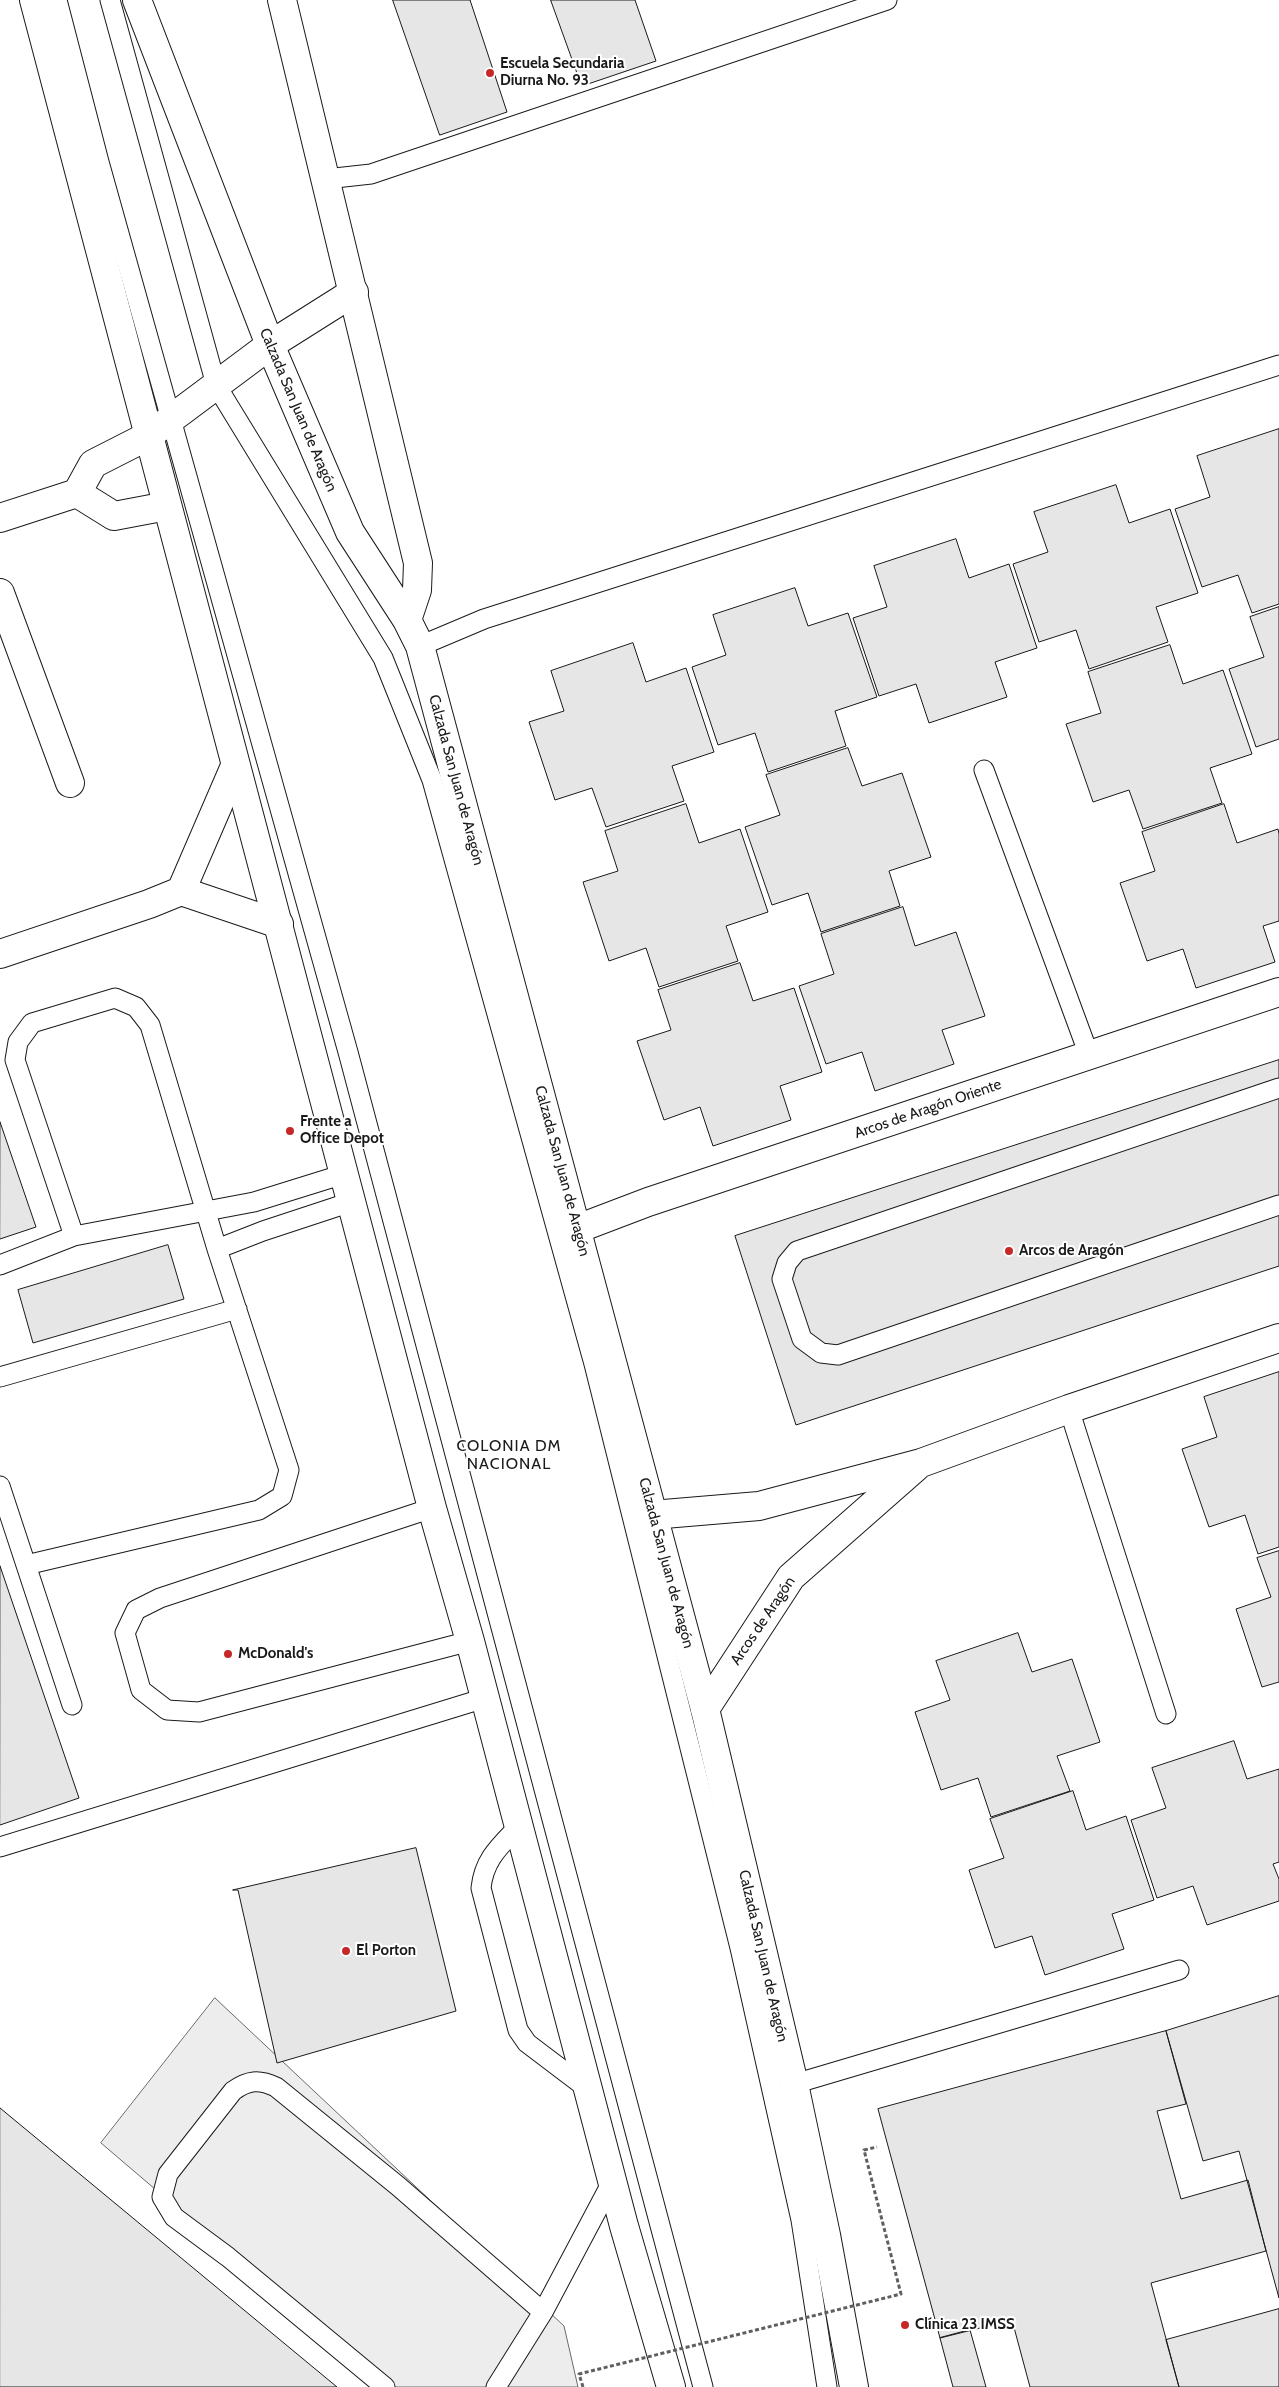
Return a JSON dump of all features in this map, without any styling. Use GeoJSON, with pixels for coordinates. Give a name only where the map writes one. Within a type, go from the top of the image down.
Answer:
{"type":"FeatureCollection","features":[{"type":"Feature","properties":{"kind":"main road"},"geometry":{"type":"LineString","coordinates":[[34,0],[432,1508],[470,1642],[613,2180],[671,2387]]}},
{"type":"Feature","properties":{"kind":"main road","name":"Calzada San Juan de Aragón"},"geometry":{"type":"LineString","coordinates":[[137,0],[270,345],[350,532],[407,620],[420,646],[705,1709],[794,2084],[826,2235],[854,2387]]}},
{"type":"Feature","properties":{"kind":"main road"},"geometry":{"type":"LineString","coordinates":[[282,0],[418,563],[417,590],[407,620]]}},
{"type":"Feature","properties":{"kind":"main road"},"geometry":{"type":"LineString","coordinates":[[0,518],[77,493],[93,464],[148,436],[270,345],[354,292]]}},
{"type":"Feature","properties":{"kind":"main road"},"geometry":{"type":"LineString","coordinates":[[77,493],[114,516],[167,506]]}},
{"type":"Feature","properties":{"kind":"main road"},"geometry":{"type":"LineString","coordinates":[[0,593],[70,783]]}},
{"type":"Feature","properties":{"kind":"main road"},"geometry":{"type":"LineString","coordinates":[[180,891],[235,766]]}},
{"type":"Feature","properties":{"kind":"main road"},"geometry":{"type":"LineString","coordinates":[[0,954],[149,904],[180,891],[279,924]]}},
{"type":"Feature","properties":{"kind":"main road","name":"Arcos de Aragón Oriente"},"geometry":{"type":"LineString","coordinates":[[577,1229],[648,1202],[1279,992]]}},
{"type":"Feature","properties":{"kind":"main road","name":"Arcos de Aragón"},"geometry":{"type":"LineString","coordinates":[[652,1515],[759,1506],[921,1463],[1069,1409],[1279,1338]]}},
{"type":"Feature","properties":{"kind":"main road","name":"Arcos de Aragón"},"geometry":{"type":"LineString","coordinates":[[705,1709],[791,1577],[921,1463]]}},
{"type":"Feature","properties":{"kind":"main road"},"geometry":{"type":"LineString","coordinates":[[664,2359],[687,2387]]}},
{"type":"Feature","properties":{"kind":"lane"},"geometry":{"type":"LineString","coordinates":[[57,0],[99,162],[351,1062],[703,2387]]}},
{"type":"Feature","properties":{"kind":"lane"},"geometry":{"type":"LineString","coordinates":[[110,0],[216,385],[383,658],[432,780],[594,1364],[740,1948],[801,2220],[827,2387]]}},
{"type":"Feature","properties":{"kind":"lane"},"geometry":{"type":"LineString","coordinates":[[326,180],[371,174],[887,0]]}},
{"type":"Feature","properties":{"kind":"lane"},"geometry":{"type":"LineString","coordinates":[[420,646],[484,619],[1279,365]]}},
{"type":"Feature","properties":{"kind":"lane"},"geometry":{"type":"LineString","coordinates":[[984,770],[1089,1055]]}},
{"type":"Feature","properties":{"kind":"lane"},"geometry":{"type":"LineString","coordinates":[[26,1565],[258,1510],[282,1496],[289,1470],[205,1213],[150,1024],[136,1007],[115,998],[32,1023],[18,1042],[15,1060],[74,1236]]}},
{"type":"Feature","properties":{"kind":"lane"},"geometry":{"type":"LineString","coordinates":[[1279,1088],[797,1251],[787,1263],[782,1279],[802,1339],[821,1354],[838,1355],[1279,1205]]}},
{"type":"Feature","properties":{"kind":"lane"},"geometry":{"type":"LineString","coordinates":[[0,1265],[74,1236],[205,1213],[254,1202],[344,1174]]}},
{"type":"Feature","properties":{"kind":"lane"},"geometry":{"type":"LineString","coordinates":[[217,1249],[351,1202]]}},
{"type":"Feature","properties":{"kind":"lane"},"geometry":{"type":"LineString","coordinates":[[0,1377],[237,1309]]}},
{"type":"Feature","properties":{"kind":"lane"},"geometry":{"type":"LineString","coordinates":[[1069,1409],[1166,1714]]}},
{"type":"Feature","properties":{"kind":"lane"},"geometry":{"type":"LineString","coordinates":[[0,1486],[72,1705]]}},
{"type":"Feature","properties":{"kind":"lane"},"geometry":{"type":"LineString","coordinates":[[432,1508],[160,1598],[136,1610],[125,1633],[141,1690],[167,1710],[199,1712],[470,1642]]}},
{"type":"Feature","properties":{"kind":"lane"},"geometry":{"type":"LineString","coordinates":[[0,1847],[485,1698]]}},
{"type":"Feature","properties":{"kind":"lane"},"geometry":{"type":"LineString","coordinates":[[519,1826],[492,1856],[483,1873],[481,1888],[518,2030],[527,2043],[589,2090]]}},
{"type":"Feature","properties":{"kind":"lane"},"geometry":{"type":"LineString","coordinates":[[794,2084],[1178,1970]]}},
{"type":"Feature","properties":{"kind":"lane"},"geometry":{"type":"LineString","coordinates":[[385,2387],[228,2257],[174,2217],[162,2197],[168,2174],[233,2092],[242,2084],[253,2081],[265,2081],[276,2087],[398,2186],[542,2312]]}},
{"type":"Feature","properties":{"kind":"lane"},"geometry":{"type":"LineString","coordinates":[[501,2384],[613,2180]]}},
{"type":"Feature","properties":{"kind":"path"},"geometry":{"type":"LineString","coordinates":[[583,2387],[579,2374],[901,2294],[864,2150],[877,2147]]}},
{"type":"Feature","properties":{"kind":"shaded area"},"geometry":{"type":"Polygon","coordinates":[[[215,1998],[564,2326],[578,2387],[387,2387],[101,2143],[215,1998]]]}},
{"type":"Feature","properties":{"kind":"building"},"geometry":{"type":"Polygon","coordinates":[[[393,0],[470,0],[507,112],[440,135],[393,0]]]}},
{"type":"Feature","properties":{"kind":"building"},"geometry":{"type":"Polygon","coordinates":[[[551,0],[635,0],[656,61],[582,86],[551,0]]]}},
{"type":"Feature","properties":{"kind":"building"},"geometry":{"type":"Polygon","coordinates":[[[1279,429],[1279,604],[1252,613],[1238,575],[1202,587],[1175,509],[1210,497],[1197,456],[1279,429]]]}},
{"type":"Feature","properties":{"kind":"building"},"geometry":{"type":"Polygon","coordinates":[[[1116,485],[1129,523],[1170,509],[1198,593],[1156,607],[1168,642],[1089,669],[1076,630],[1039,642],[1013,564],[1048,552],[1034,512],[1116,485]]]}},
{"type":"Feature","properties":{"kind":"building"},"geometry":{"type":"Polygon","coordinates":[[[956,539],[969,578],[1009,564],[1037,648],[995,662],[1007,697],[929,723],[916,684],[879,696],[853,618],[887,607],[874,566],[956,539]]]}},
{"type":"Feature","properties":{"kind":"building"},"geometry":{"type":"Polygon","coordinates":[[[795,588],[808,626],[848,613],[877,697],[835,711],[846,746],[768,772],[755,733],[718,745],[692,667],[726,655],[713,615],[795,588]]]}},
{"type":"Feature","properties":{"kind":"building"},"geometry":{"type":"Polygon","coordinates":[[[1279,607],[1279,739],[1256,747],[1229,669],[1264,657],[1250,617],[1279,607]]]}},
{"type":"Feature","properties":{"kind":"building"},"geometry":{"type":"Polygon","coordinates":[[[633,643],[646,682],[686,668],[714,752],[672,766],[684,801],[606,827],[592,788],[555,800],[529,722],[564,711],[551,671],[633,643]]]}},
{"type":"Feature","properties":{"kind":"building"},"geometry":{"type":"Polygon","coordinates":[[[1170,645],[1183,684],[1223,670],[1252,754],[1210,768],[1222,803],[1143,829],[1129,790],[1093,802],[1066,724],[1101,713],[1088,672],[1170,645]]]}},
{"type":"Feature","properties":{"kind":"building"},"geometry":{"type":"Polygon","coordinates":[[[848,748],[862,786],[902,773],[931,857],[889,871],[900,906],[821,932],[808,893],[772,905],[745,827],[780,815],[766,775],[848,748]]]}},
{"type":"Feature","properties":{"kind":"building"},"geometry":{"type":"Polygon","coordinates":[[[686,804],[699,843],[740,829],[768,912],[726,926],[738,961],[659,987],[646,948],[609,961],[583,882],[618,871],[605,831],[686,804]]]}},
{"type":"Feature","properties":{"kind":"building"},"geometry":{"type":"Polygon","coordinates":[[[1224,804],[1237,843],[1278,829],[1279,921],[1263,926],[1275,962],[1196,988],[1183,949],[1147,961],[1120,883],[1155,871],[1142,832],[1224,804]]]}},
{"type":"Feature","properties":{"kind":"building"},"geometry":{"type":"Polygon","coordinates":[[[903,907],[915,946],[956,932],[985,1016],[942,1030],[954,1064],[875,1091],[862,1052],[826,1064],[799,986],[834,974],[821,934],[903,907]]]}},
{"type":"Feature","properties":{"kind":"building"},"geometry":{"type":"Polygon","coordinates":[[[740,963],[753,1001],[794,988],[822,1072],[780,1086],[791,1120],[713,1146],[700,1107],[664,1120],[637,1041],[671,1030],[658,990],[740,963]]]}},
{"type":"Feature","properties":{"kind":"building","name":"Arcos de Aragón"},"geometry":{"type":"Polygon","coordinates":[[[1279,1060],[1279,1266],[796,1425],[735,1236],[1279,1060]]]}},
{"type":"Feature","properties":{"kind":"building"},"geometry":{"type":"Polygon","coordinates":[[[0,1122],[36,1227],[0,1239],[0,1122]]]}},
{"type":"Feature","properties":{"kind":"building"},"geometry":{"type":"Polygon","coordinates":[[[168,1245],[184,1299],[33,1343],[18,1290],[168,1245]]]}},
{"type":"Feature","properties":{"kind":"building"},"geometry":{"type":"Polygon","coordinates":[[[1279,1372],[1279,1547],[1258,1554],[1245,1515],[1209,1527],[1182,1449],[1217,1437],[1204,1397],[1279,1372]]]}},
{"type":"Feature","properties":{"kind":"building"},"geometry":{"type":"Polygon","coordinates":[[[1279,1551],[1279,1682],[1262,1687],[1236,1609],[1271,1597],[1257,1558],[1279,1551]]]}},
{"type":"Feature","properties":{"kind":"building"},"geometry":{"type":"Polygon","coordinates":[[[0,1566],[79,1798],[0,1825],[0,1566]]]}},
{"type":"Feature","properties":{"kind":"building"},"geometry":{"type":"Polygon","coordinates":[[[1018,1633],[1032,1672],[1072,1659],[1100,1742],[1057,1756],[1070,1791],[991,1817],[978,1778],[941,1790],[915,1712],[950,1700],[936,1661],[1018,1633]]]}},
{"type":"Feature","properties":{"kind":"building"},"geometry":{"type":"Polygon","coordinates":[[[1234,1741],[1247,1779],[1279,1769],[1279,1862],[1273,1864],[1279,1879],[1279,1901],[1207,1925],[1193,1886],[1157,1898],[1131,1820],[1166,1808],[1152,1768],[1234,1741]]]}},
{"type":"Feature","properties":{"kind":"building"},"geometry":{"type":"Polygon","coordinates":[[[1073,1791],[1086,1830],[1126,1816],[1154,1900],[1112,1914],[1124,1949],[1045,1975],[1032,1936],[995,1948],[969,1870],[1004,1858],[990,1819],[1073,1791]]]}},
{"type":"Feature","properties":{"kind":"building","name":"El Porton"},"geometry":{"type":"Polygon","coordinates":[[[416,1848],[456,2011],[277,2063],[238,1890],[233,1890],[416,1848]]]}},
{"type":"Feature","properties":{"kind":"building"},"geometry":{"type":"Polygon","coordinates":[[[1279,1996],[1279,2298],[1239,2151],[1203,2161],[1166,2031],[1279,1996]]]}},
{"type":"Feature","properties":{"kind":"building"},"geometry":{"type":"Polygon","coordinates":[[[1166,2031],[1186,2104],[1157,2111],[1181,2199],[1248,2180],[1266,2251],[1151,2283],[1179,2387],[1030,2387],[1012,2320],[940,2338],[878,2109],[1166,2031]]]}},
{"type":"Feature","properties":{"kind":"building"},"geometry":{"type":"Polygon","coordinates":[[[0,2108],[337,2387],[0,2387],[0,2108]]]}},
{"type":"Feature","properties":{"kind":"building"},"geometry":{"type":"Polygon","coordinates":[[[1279,2309],[1279,2387],[1179,2387],[1166,2340],[1279,2309]]]}},
{"type":"Feature","properties":{"kind":"building"},"geometry":{"type":"Polygon","coordinates":[[[970,2330],[986,2387],[953,2387],[940,2338],[970,2330]]]}},
{"type":"Feature","properties":{"kind":"place","name":"Escuela Secundaria Diurna No. 93"},"geometry":{"type":"Point","coordinates":[490,73]}},
{"type":"Feature","properties":{"kind":"place","name":"Frente a Office Depot"},"geometry":{"type":"Point","coordinates":[290,1131]}},
{"type":"Feature","properties":{"kind":"place","name":"Arcos de Aragón"},"geometry":{"type":"Point","coordinates":[1009,1251]}},
{"type":"Feature","properties":{"kind":"place","name":"McDonald's"},"geometry":{"type":"Point","coordinates":[228,1654]}},
{"type":"Feature","properties":{"kind":"place","name":"El Porton"},"geometry":{"type":"Point","coordinates":[346,1951]}},
{"type":"Feature","properties":{"kind":"place","name":"Clínica 23 IMSS"},"geometry":{"type":"Point","coordinates":[905,2325]}},
{"type":"Feature","properties":{"kind":"district","name":"COLONIA DM NACIONAL"},"geometry":{"type":"Point","coordinates":[509,1455]}}]}
